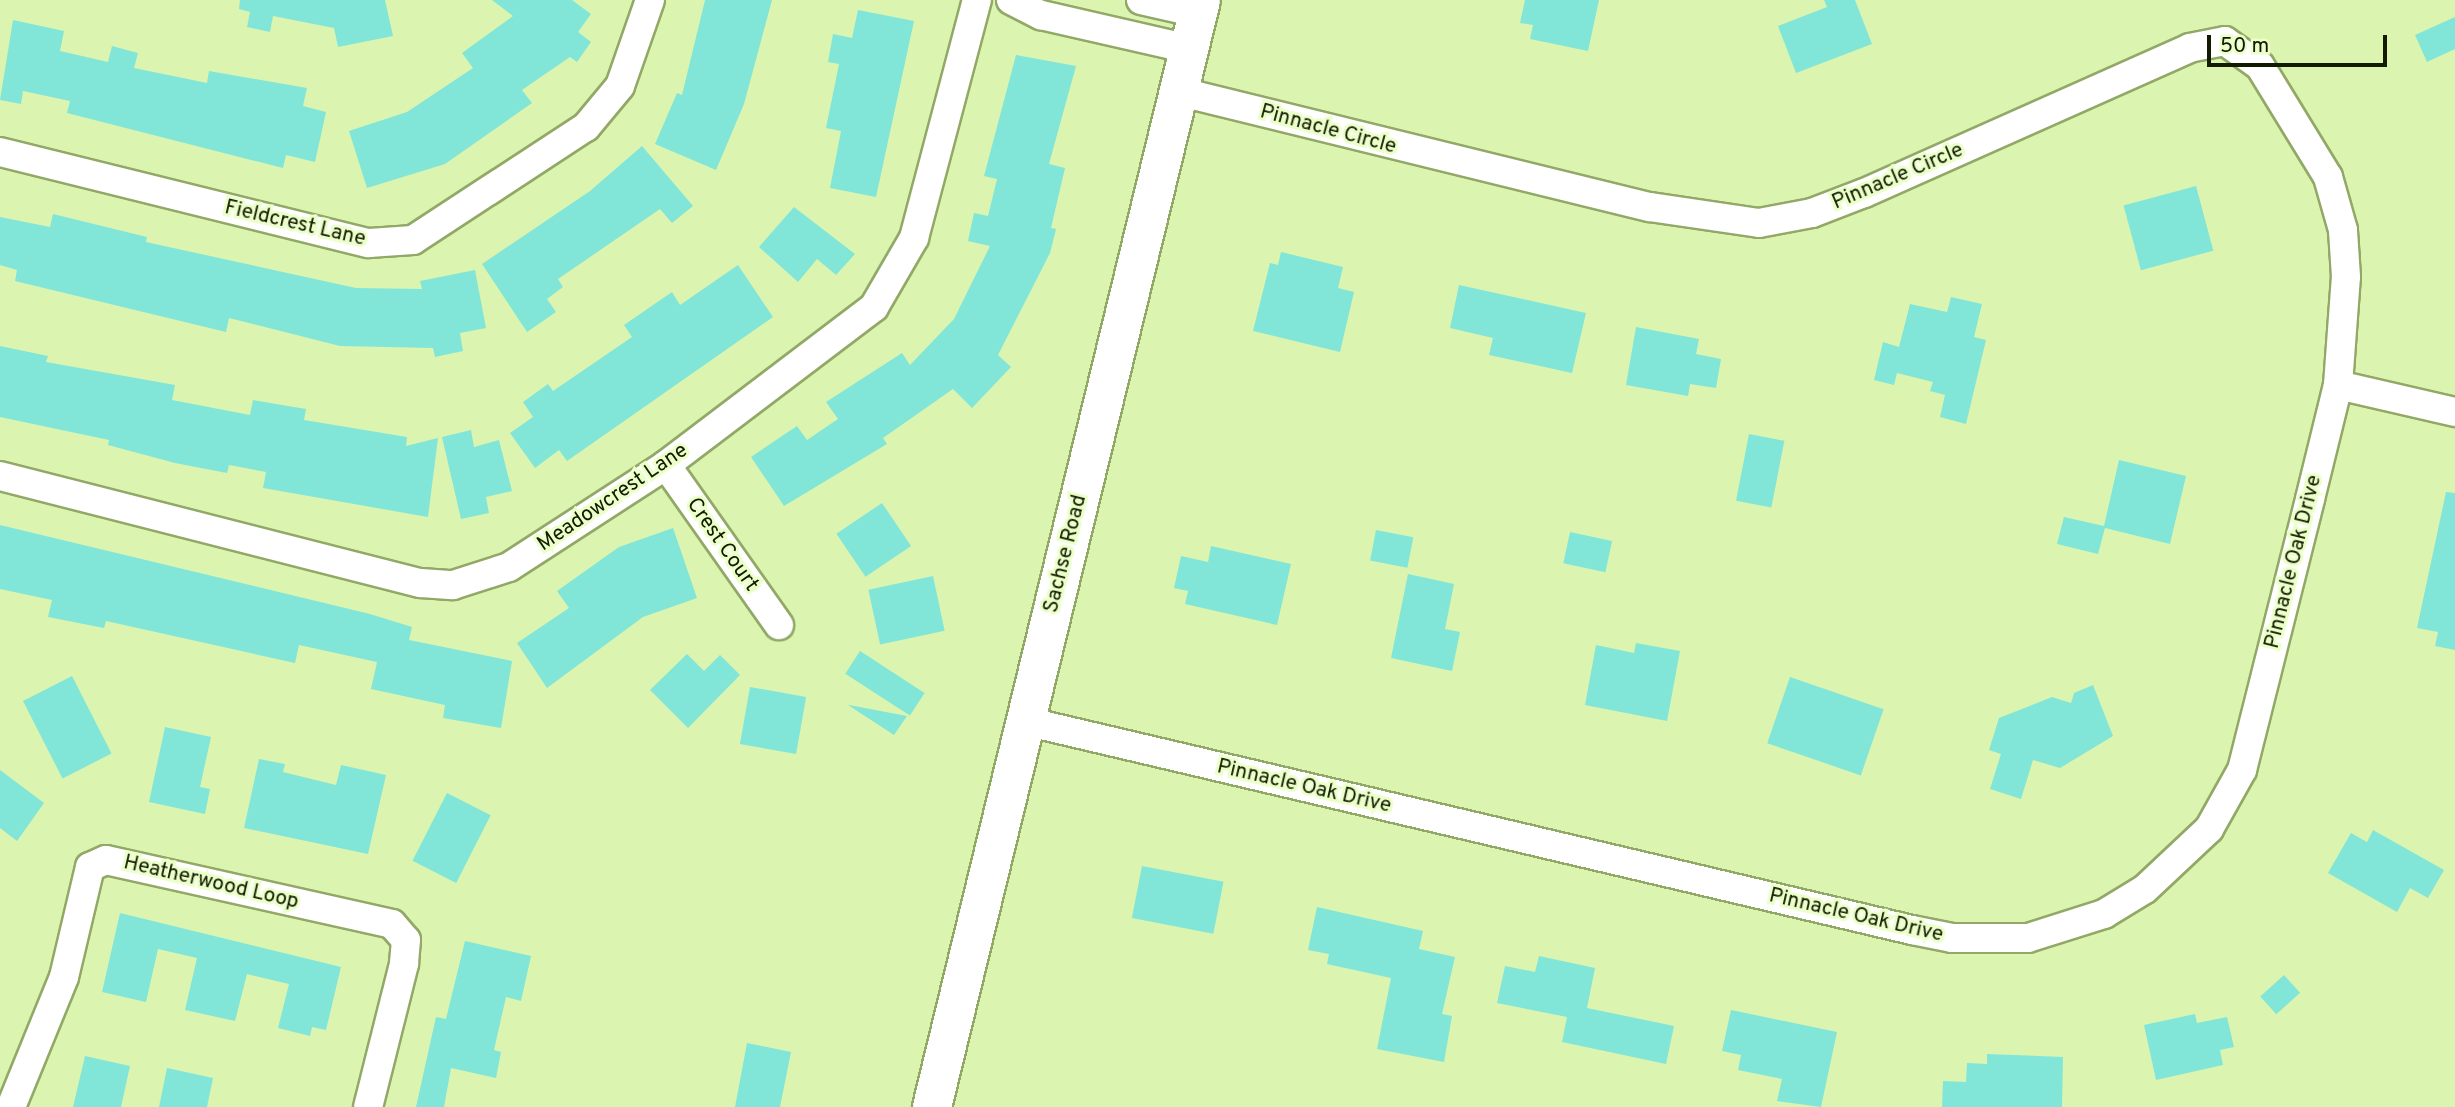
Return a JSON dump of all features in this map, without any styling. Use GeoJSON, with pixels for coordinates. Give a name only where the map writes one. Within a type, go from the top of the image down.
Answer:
{"type":"FeatureCollection","features":[{"type":"Feature","properties":{"kind":"main road","name":"Sachse Road"},"geometry":{"type":"LineString","coordinates":[[932,1107],[1181,92],[1196,21]]}},
{"type":"Feature","properties":{"kind":"street","name":"Fieldcrest Lane"},"geometry":{"type":"LineString","coordinates":[[0,152],[369,243],[413,240],[586,127],[620,86],[650,0]]}},
{"type":"Feature","properties":{"kind":"street","name":"Meadowcrest Lane"},"geometry":{"type":"LineString","coordinates":[[0,476],[388,577],[453,585],[509,567],[666,465],[842,337],[887,289],[914,238],[977,0]]}},
{"type":"Feature","properties":{"kind":"street"},"geometry":{"type":"LineString","coordinates":[[1011,0],[1041,15],[1196,21]]}},
{"type":"Feature","properties":{"kind":"street"},"geometry":{"type":"LineString","coordinates":[[1141,0],[1196,21]]}},
{"type":"Feature","properties":{"kind":"street","name":"Pinnacle Circle"},"geometry":{"type":"LineString","coordinates":[[1181,92],[1649,207],[1759,223],[1812,213],[1864,193],[2190,48],[2225,41],[2260,66],[2328,177],[2343,230],[2346,277],[2338,385]]}},
{"type":"Feature","properties":{"kind":"street"},"geometry":{"type":"LineString","coordinates":[[2338,385],[2455,412]]}},
{"type":"Feature","properties":{"kind":"street","name":"Pinnacle Oak Drive"},"geometry":{"type":"LineString","coordinates":[[1025,722],[1952,938],[2028,938],[2069,929],[2145,889],[2178,861],[2209,829],[2242,770],[2338,385]]}},
{"type":"Feature","properties":{"kind":"street","name":"Crest Court"},"geometry":{"type":"LineString","coordinates":[[666,465],[779,625]]}},
{"type":"Feature","properties":{"kind":"street","name":"Heatherwood Loop"},"geometry":{"type":"LineString","coordinates":[[11,1107],[64,977],[90,867],[106,860],[392,924],[406,940],[404,964],[368,1107]]}},
{"type":"Feature","properties":{"kind":"building"},"geometry":{"type":"Polygon","coordinates":[[[240,0],[385,0],[393,36],[338,47],[334,28],[273,16],[270,32],[247,27],[250,12],[239,9],[240,0]]]}},
{"type":"Feature","properties":{"kind":"building"},"geometry":{"type":"Polygon","coordinates":[[[492,0],[572,0],[591,14],[578,32],[591,42],[577,62],[570,57],[522,90],[532,103],[445,164],[367,188],[349,131],[407,112],[473,68],[462,53],[513,16],[492,0]]]}},
{"type":"Feature","properties":{"kind":"building"},"geometry":{"type":"Polygon","coordinates":[[[705,0],[772,0],[744,104],[716,170],[655,144],[677,93],[682,95],[705,0]]]}},
{"type":"Feature","properties":{"kind":"building"},"geometry":{"type":"Polygon","coordinates":[[[1525,0],[1599,0],[1588,51],[1530,39],[1533,25],[1520,23],[1525,0]]]}},
{"type":"Feature","properties":{"kind":"building"},"geometry":{"type":"Polygon","coordinates":[[[1824,0],[1855,0],[1872,44],[1796,73],[1778,26],[1827,7],[1824,0]]]}},
{"type":"Feature","properties":{"kind":"building"},"geometry":{"type":"Polygon","coordinates":[[[858,10],[914,21],[876,197],[830,188],[841,131],[826,128],[839,64],[828,62],[833,34],[852,38],[858,10]]]}},
{"type":"Feature","properties":{"kind":"building"},"geometry":{"type":"Polygon","coordinates":[[[2455,17],[2455,49],[2427,62],[2415,35],[2455,17]]]}},
{"type":"Feature","properties":{"kind":"building"},"geometry":{"type":"Polygon","coordinates":[[[13,20],[64,31],[60,51],[108,62],[112,46],[138,53],[134,68],[207,83],[209,71],[307,88],[303,106],[326,112],[315,162],[286,155],[283,168],[67,113],[70,101],[23,91],[21,104],[0,100],[13,20]]]}},
{"type":"Feature","properties":{"kind":"building"},"geometry":{"type":"Polygon","coordinates":[[[1016,55],[1076,66],[1049,164],[1065,168],[1051,228],[1056,229],[1050,253],[998,355],[1011,367],[972,408],[953,389],[883,438],[887,444],[784,506],[751,457],[797,426],[807,440],[838,419],[826,402],[902,353],[910,365],[954,319],[990,246],[968,241],[974,213],[988,216],[997,179],[984,176],[1016,55]]]}},
{"type":"Feature","properties":{"kind":"building"},"geometry":{"type":"Polygon","coordinates":[[[642,146],[693,206],[672,223],[660,209],[558,279],[563,287],[547,299],[556,312],[527,332],[482,264],[590,191],[642,146]]]}},
{"type":"Feature","properties":{"kind":"building"},"geometry":{"type":"Polygon","coordinates":[[[2196,186],[2213,251],[2141,270],[2124,205],[2196,186]]]}},
{"type":"Feature","properties":{"kind":"building"},"geometry":{"type":"Polygon","coordinates":[[[794,207],[855,254],[836,275],[817,259],[798,282],[759,247],[794,207]]]}},
{"type":"Feature","properties":{"kind":"building"},"geometry":{"type":"Polygon","coordinates":[[[53,214],[147,237],[146,242],[356,288],[422,289],[420,281],[475,270],[486,328],[460,333],[463,351],[435,357],[433,348],[340,346],[229,318],[226,332],[15,281],[17,270],[0,265],[0,217],[50,227],[53,214]]]}},
{"type":"Feature","properties":{"kind":"building"},"geometry":{"type":"Polygon","coordinates":[[[1281,252],[1343,267],[1338,288],[1354,292],[1340,352],[1253,331],[1270,263],[1278,265],[1281,252]]]}},
{"type":"Feature","properties":{"kind":"building"},"geometry":{"type":"Polygon","coordinates":[[[738,265],[773,317],[567,461],[559,450],[535,468],[510,433],[533,417],[523,402],[548,384],[553,391],[632,337],[624,325],[672,292],[680,305],[738,265]]]}},
{"type":"Feature","properties":{"kind":"building"},"geometry":{"type":"Polygon","coordinates":[[[1459,285],[1586,313],[1572,373],[1489,355],[1493,338],[1450,328],[1459,285]]]}},
{"type":"Feature","properties":{"kind":"building"},"geometry":{"type":"Polygon","coordinates":[[[1951,297],[1982,304],[1974,337],[1986,340],[1966,424],[1940,417],[1945,395],[1930,391],[1933,382],[1897,373],[1894,385],[1874,380],[1883,342],[1899,347],[1910,304],[1947,312],[1951,297]]]}},
{"type":"Feature","properties":{"kind":"building"},"geometry":{"type":"Polygon","coordinates":[[[1636,327],[1699,339],[1696,354],[1721,359],[1716,388],[1690,384],[1688,396],[1626,385],[1636,327]]]}},
{"type":"Feature","properties":{"kind":"building"},"geometry":{"type":"Polygon","coordinates":[[[0,346],[48,356],[46,362],[175,385],[172,400],[250,415],[253,400],[306,409],[304,420],[407,437],[406,446],[438,438],[428,517],[263,488],[266,472],[229,465],[227,473],[175,463],[108,445],[109,440],[0,417],[0,346]]]}},
{"type":"Feature","properties":{"kind":"building"},"geometry":{"type":"Polygon","coordinates":[[[471,430],[474,447],[499,440],[512,491],[486,497],[489,513],[461,519],[442,437],[471,430]]]}},
{"type":"Feature","properties":{"kind":"building"},"geometry":{"type":"Polygon","coordinates":[[[1749,434],[1784,441],[1771,508],[1736,501],[1749,434]]]}},
{"type":"Feature","properties":{"kind":"building"},"geometry":{"type":"Polygon","coordinates":[[[2119,460],[2186,476],[2170,544],[2105,528],[2098,554],[2057,544],[2064,517],[2104,526],[2119,460]]]}},
{"type":"Feature","properties":{"kind":"building"},"geometry":{"type":"Polygon","coordinates":[[[2446,492],[2455,493],[2455,650],[2435,646],[2438,632],[2417,628],[2446,492]]]}},
{"type":"Feature","properties":{"kind":"building"},"geometry":{"type":"Polygon","coordinates":[[[882,503],[911,546],[865,577],[836,534],[882,503]]]}},
{"type":"Feature","properties":{"kind":"building"},"geometry":{"type":"Polygon","coordinates":[[[0,525],[370,614],[412,627],[409,640],[512,661],[501,728],[443,718],[445,705],[371,689],[377,662],[299,645],[295,663],[106,621],[104,628],[48,617],[52,600],[0,589],[0,525]]]}},
{"type":"Feature","properties":{"kind":"building"},"geometry":{"type":"Polygon","coordinates":[[[673,528],[697,598],[643,617],[547,688],[517,643],[569,608],[557,591],[619,547],[673,528]]]}},
{"type":"Feature","properties":{"kind":"building"},"geometry":{"type":"Polygon","coordinates":[[[1376,530],[1413,537],[1407,568],[1370,560],[1376,530]]]}},
{"type":"Feature","properties":{"kind":"building"},"geometry":{"type":"Polygon","coordinates":[[[1570,532],[1612,541],[1605,572],[1563,563],[1570,532]]]}},
{"type":"Feature","properties":{"kind":"building"},"geometry":{"type":"Polygon","coordinates":[[[1211,546],[1291,564],[1277,625],[1185,604],[1188,591],[1174,588],[1181,556],[1208,562],[1211,546]]]}},
{"type":"Feature","properties":{"kind":"building"},"geometry":{"type":"Polygon","coordinates":[[[1408,574],[1454,584],[1445,629],[1460,632],[1452,671],[1391,658],[1408,574]]]}},
{"type":"Feature","properties":{"kind":"building"},"geometry":{"type":"Polygon","coordinates":[[[933,576],[945,631],[880,644],[868,590],[933,576]]]}},
{"type":"Feature","properties":{"kind":"building"},"geometry":{"type":"Polygon","coordinates":[[[1636,643],[1680,651],[1667,721],[1585,705],[1596,645],[1634,653],[1636,643]]]}},
{"type":"Feature","properties":{"kind":"building"},"geometry":{"type":"Polygon","coordinates":[[[860,651],[925,693],[910,716],[845,674],[860,651]]]}},
{"type":"Feature","properties":{"kind":"building"},"geometry":{"type":"Polygon","coordinates":[[[687,654],[704,671],[720,655],[740,675],[688,728],[650,690],[687,654]]]}},
{"type":"Feature","properties":{"kind":"building"},"geometry":{"type":"Polygon","coordinates":[[[72,676],[111,754],[62,778],[23,701],[72,676]]]}},
{"type":"Feature","properties":{"kind":"building"},"geometry":{"type":"Polygon","coordinates":[[[1790,677],[1884,709],[1861,775],[1767,743],[1790,677]]]}},
{"type":"Feature","properties":{"kind":"building"},"geometry":{"type":"Polygon","coordinates":[[[2093,685],[2113,736],[2060,768],[2033,760],[2021,799],[1990,789],[2001,754],[1989,750],[1999,718],[2052,697],[2071,703],[2074,693],[2093,685]]]}},
{"type":"Feature","properties":{"kind":"building"},"geometry":{"type":"Polygon","coordinates":[[[750,687],[806,697],[796,754],[740,744],[750,687]]]}},
{"type":"Feature","properties":{"kind":"building"},"geometry":{"type":"Polygon","coordinates":[[[849,705],[907,716],[894,735],[849,705]]]}},
{"type":"Feature","properties":{"kind":"building"},"geometry":{"type":"Polygon","coordinates":[[[165,727],[211,737],[200,787],[210,789],[205,814],[149,802],[165,727]]]}},
{"type":"Feature","properties":{"kind":"building"},"geometry":{"type":"Polygon","coordinates":[[[259,759],[285,764],[283,772],[336,785],[341,765],[386,775],[368,854],[244,828],[259,759]]]}},
{"type":"Feature","properties":{"kind":"building"},"geometry":{"type":"Polygon","coordinates":[[[0,770],[44,803],[17,841],[0,828],[0,770]]]}},
{"type":"Feature","properties":{"kind":"building"},"geometry":{"type":"Polygon","coordinates":[[[447,793],[491,815],[456,883],[412,861],[447,793]]]}},
{"type":"Feature","properties":{"kind":"building"},"geometry":{"type":"Polygon","coordinates":[[[2373,830],[2444,870],[2428,898],[2410,888],[2397,912],[2328,873],[2351,833],[2367,842],[2373,830]]]}},
{"type":"Feature","properties":{"kind":"building"},"geometry":{"type":"Polygon","coordinates":[[[1142,866],[1223,882],[1213,934],[1132,918],[1142,866]]]}},
{"type":"Feature","properties":{"kind":"building"},"geometry":{"type":"Polygon","coordinates":[[[1317,907],[1423,931],[1419,949],[1455,957],[1442,1014],[1452,1016],[1444,1062],[1377,1049],[1391,978],[1327,964],[1329,954],[1308,950],[1317,907]]]}},
{"type":"Feature","properties":{"kind":"building"},"geometry":{"type":"Polygon","coordinates":[[[120,913],[341,967],[326,1030],[312,1027],[310,1036],[278,1028],[289,984],[247,974],[235,1021],[185,1010],[197,958],[158,949],[146,1002],[102,992],[120,913]]]}},
{"type":"Feature","properties":{"kind":"building"},"geometry":{"type":"Polygon","coordinates":[[[465,941],[531,956],[521,1001],[506,997],[494,1050],[501,1052],[496,1078],[451,1068],[444,1107],[416,1107],[436,1017],[446,1019],[465,941]]]}},
{"type":"Feature","properties":{"kind":"building"},"geometry":{"type":"Polygon","coordinates":[[[1539,956],[1595,968],[1587,1008],[1674,1026],[1666,1064],[1562,1042],[1567,1017],[1497,1003],[1505,966],[1535,972],[1539,956]]]}},
{"type":"Feature","properties":{"kind":"building"},"geometry":{"type":"Polygon","coordinates":[[[2284,975],[2300,993],[2276,1014],[2260,996],[2284,975]]]}},
{"type":"Feature","properties":{"kind":"building"},"geometry":{"type":"Polygon","coordinates":[[[1731,1010],[1837,1032],[1821,1107],[1777,1101],[1782,1079],[1738,1070],[1741,1055],[1722,1051],[1731,1010]]]}},
{"type":"Feature","properties":{"kind":"building"},"geometry":{"type":"Polygon","coordinates":[[[2195,1014],[2197,1023],[2227,1017],[2234,1047],[2220,1050],[2223,1065],[2156,1080],[2144,1025],[2195,1014]]]}},
{"type":"Feature","properties":{"kind":"building"},"geometry":{"type":"Polygon","coordinates":[[[747,1043],[791,1052],[780,1107],[735,1107],[747,1043]]]}},
{"type":"Feature","properties":{"kind":"building"},"geometry":{"type":"Polygon","coordinates":[[[1987,1054],[2063,1057],[2062,1107],[1942,1107],[1943,1081],[1966,1082],[1967,1063],[1987,1064],[1987,1054]]]}},
{"type":"Feature","properties":{"kind":"building"},"geometry":{"type":"Polygon","coordinates":[[[85,1056],[130,1066],[121,1107],[73,1107],[85,1056]]]}},
{"type":"Feature","properties":{"kind":"building"},"geometry":{"type":"Polygon","coordinates":[[[167,1068],[213,1078],[207,1107],[159,1107],[167,1068]]]}}]}
